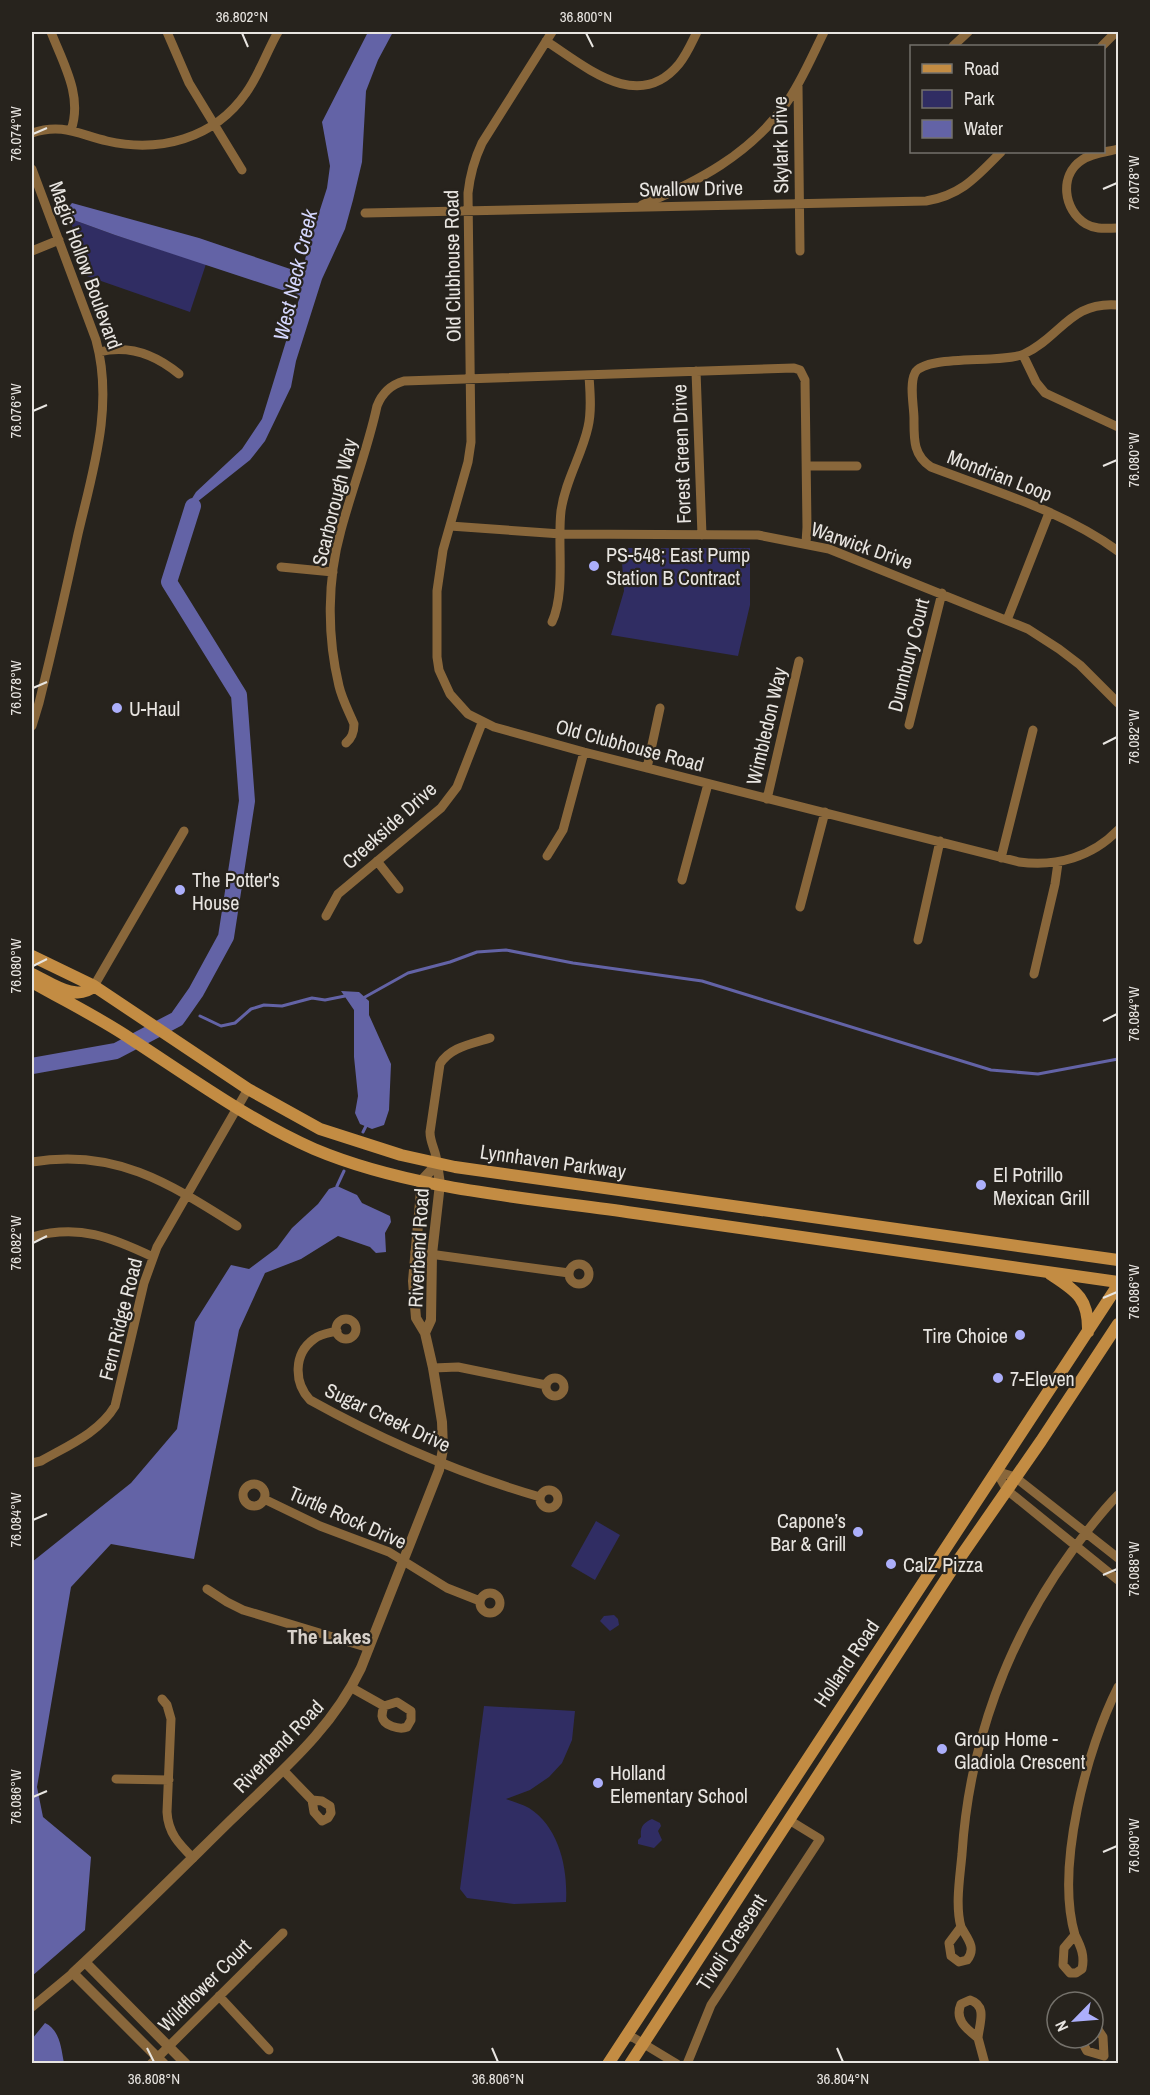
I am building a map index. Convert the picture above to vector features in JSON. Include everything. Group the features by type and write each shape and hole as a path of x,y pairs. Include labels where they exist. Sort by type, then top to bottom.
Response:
{"main road":[{"name":"Lynnhaven Parkway","path":"32,956 94,986 248,1089 320,1129 364,1144 437,1164 1119,1260"},
{"path":"32,974 70,992 85,992 94,986"},
{"name":"Lynnhaven Parkway","path":"32,982 128,1037 238,1108 312,1148 370,1168 440,1184 1119,1284"},
{"path":"1046,1272 1075,1290 1084,1302 1089,1318 1088,1332"},
{"name":"Holland Road","path":"608,2064 1119,1284"},
{"name":"Holland Road","path":"630,2064 1007,1490 1119,1324"}],"street":[{"path":"51,32 73,90 75,111 71,130"},
{"path":"167,32 189,83 242,170"},
{"path":"32,133 55,128 71,130 117,144 147,147 195,135 214,124 247,92 278,32"},
{"name":"Old Clubhouse Road","path":"552,32 478,152 469,178 471,442 468,462 441,559 437,591 436,657 441,676 450,694 468,714 482,723 584,752 1001,858 1032,864 1058,862 1086,854 1119,830"},
{"path":"546,41 607,80 630,86 653,83 673,71 687,52 697,32"},
{"name":"Skylark Drive","path":"637,207 698,180 738,155 770,125 798,85 824,32"},
{"path":"954,45 968,32"},
{"path":"1103,45 1116,32"},
{"name":"Skylark Drive","path":"798,85 800,251"},
{"name":"Swallow Drive","path":"365,213 926,201 939,199 961,190 1000,153"},
{"path":"1105,153 1083,159 1074,166 1069,175 1066,190 1071,210 1085,224 1099,228 1119,228"},
{"name":"Magic Hollow Boulevard","path":"32,169 99,352 104,384 103,420 59,619 32,726"},
{"path":"32,251 59,240"},
{"name":"Mondrian Loop","path":"1119,305 1102,305 1078,313 1038,346 1023,355 1007,359 930,363 918,369 913,381 914,443 919,456 931,467 1049,513 1119,551"},
{"path":"99,352 109,349 133,350 159,360 179,374"},
{"path":"1023,355 1036,382 1045,393 1119,427"},
{"path":"471,379 794,368 803,375 807,466 806,543"},
{"name":"Forest Green Drive","path":"696,371 702,535"},
{"path":"552,622 557,606 563,501 589,426 589,376"},
{"name":"Scarborough Way","path":"346,743 352,736 354,724 339,688 334,661 331,623 333,572 340,533 377,406 390,387 404,381 471,379"},
{"path":"807,466 856,466"},
{"path":"1007,620 1049,513"},
{"name":"Warwick Drive","path":"450,526 561,534 758,535 829,549 1028,629 1080,665 1119,703"},
{"path":"280,567 333,572"},
{"name":"Dunnbury Court","path":"909,725 942,593"},
{"name":"Wimbledon Way","path":"767,799 799,662"},
{"path":"647,768 660,708"},
{"name":"Creekside Drive","path":"326,916 338,894 451,796 457,787 482,723"},
{"path":"1001,858 1033,730"},
{"path":"547,856 563,830 584,752"},
{"path":"682,880 708,784"},
{"path":"800,908 825,812"},
{"path":"94,986 184,831"},
{"path":"918,940 940,841"},
{"path":"377,861 399,889"},
{"path":"1034,974 1058,862"},
{"path":"437,1164 430,1132 441,1064 452,1051 490,1038"},
{"name":"Fern Ridge Road","path":"32,1463 41,1461 92,1431 109,1416 115,1406 153,1257 248,1089"},
{"path":"32,1162 72,1158 103,1161 130,1168 188,1195 237,1226"},
{"name":"Riverbend Road","path":"32,2007 74,1973 283,1770 332,1718 352,1688 441,1462 443,1434 433,1368 425,1333 416,1318 413,1281 422,1180 437,1164"},
{"name":"Riverbend Road","path":"425,1333 431,1320 432,1254 440,1184 437,1164"},
{"path":"32,1237 67,1231 98,1234 153,1257"},
{"path":"415,1252 569,1273"},
{"name":"Sugar Creek Drive","path":"337,1331 314,1339 304,1350 297,1377 304,1394 310,1400 352,1422 441,1462 540,1497"},
{"path":"433,1368 458,1367 546,1385"},
{"path":"996,1471 1016,1477 1119,1558"},
{"path":"996,1471 1007,1490 1119,1580"},
{"path":"962,1927 960,1892 968,1793 982,1731 997,1685 1020,1636 1055,1575 1086,1532 1119,1495"},
{"name":"Turtle Rock Drive","path":"264,1499 320,1526 389,1552 447,1588 480,1601"},
{"path":"207,1589 243,1610 369,1648"},
{"path":"1075,1935 1069,1907 1069,1891 1076,1821 1092,1753 1119,1687"},
{"path":"352,1688 384,1706"},
{"path":"162,1699 171,1719 167,1812 169,1826 177,1842 193,1858"},
{"path":"283,1770 312,1800"},
{"path":"116,1779 169,1780"},
{"name":"Tivoli Crescent","path":"687,2064 711,2005 820,1839 789,1820"},
{"name":"Wildflower Court","path":"158,2061 168,2046 283,1933"},
{"path":"85,1962 186,2064"},
{"path":"74,1973 158,2061"},
{"path":"219,1996 269,2050"},
{"path":"626,2036 643,2043 676,2064"},
{"path":"978,2038 985,2064"},
{"path":"1087,2050 1104,2060"}],"green space":[{"path":"71,219 206,264 190,312 81,274"},
{"path":"621,548 750,548 750,605 738,656 611,635 624,591"},
{"path":"596,1521 620,1535 595,1580 571,1566"},
{"path":"614,1615 619,1625 610,1631 600,1621 604,1616"},
{"path":"484,1706 575,1711 572,1740 562,1763 549,1777 530,1790 506,1799 529,1808 548,1826 560,1849 565,1876 566,1902 514,1904 467,1898 460,1889"},
{"path":"652,1819 660,1823 658,1831 662,1840 654,1848 638,1844 643,1826"}],"water":[{"name":"West Neck Creek","path":"368,32 393,32 378,60 366,91 362,162 353,200 345,229 322,279 296,361 291,387 265,441 250,460 192,506 191,500 196,492 242,449 262,419 300,296 71,219 67,209 72,203 199,238 302,273 327,188 330,166 322,122"},
{"path":"341,991 359,992 369,1001 369,1015 391,1064 389,1110 384,1125 372,1129 360,1124 355,1113 358,1096 354,1057 354,1010"},
{"path":"337,1186 357,1195 362,1203 390,1216 391,1222 385,1233 386,1252 376,1253 370,1247 338,1236 301,1259 265,1273 239,1330 194,1559 111,1544 71,1587 37,1787 43,1817 91,1857 85,1930 32,1976 32,1562 131,1483 177,1429 195,1322 231,1265 249,1269 277,1248 292,1228 318,1204 329,1189"},
{"path":"45,2023 57,2035 64,2063 32,2063 32,2039"}],"waterway":[{"path":"32,1066 116,1051 177,1019 196,992 226,937 247,801 239,695 169,582 193,506"},
{"path":"365,997 408,973 477,952 506,950 573,963 702,981 991,1070 1038,1074 1118,1059"},
{"path":"200,1016 221,1026 235,1023 251,1009 264,1005 282,1006 312,998 325,1000 345,996"},
{"path":"363,1132 366,1126"},
{"path":"337,1186 344,1171"}],"place":[{"name":"PS-548; East Pump Station B Contract","path":"594,566"},
{"name":"U-Haul","path":"117,708"},
{"name":"The Potter's House","path":"180,890"},
{"name":"El Potrillo Mexican Grill","path":"981,1185"},
{"name":"Tire Choice","path":"1020,1335"},
{"name":"7-Eleven","path":"998,1378"},
{"name":"Capone’s Bar & Grill","path":"858,1532"},
{"name":"CalZ Pizza","path":"891,1564"},
{"name":"Group Home - Gladiola Crescent","path":"942,1749"},
{"name":"Holland Elementary School","path":"598,1783"}],"district":[{"name":"The Lakes","path":"329,1636"}]}
